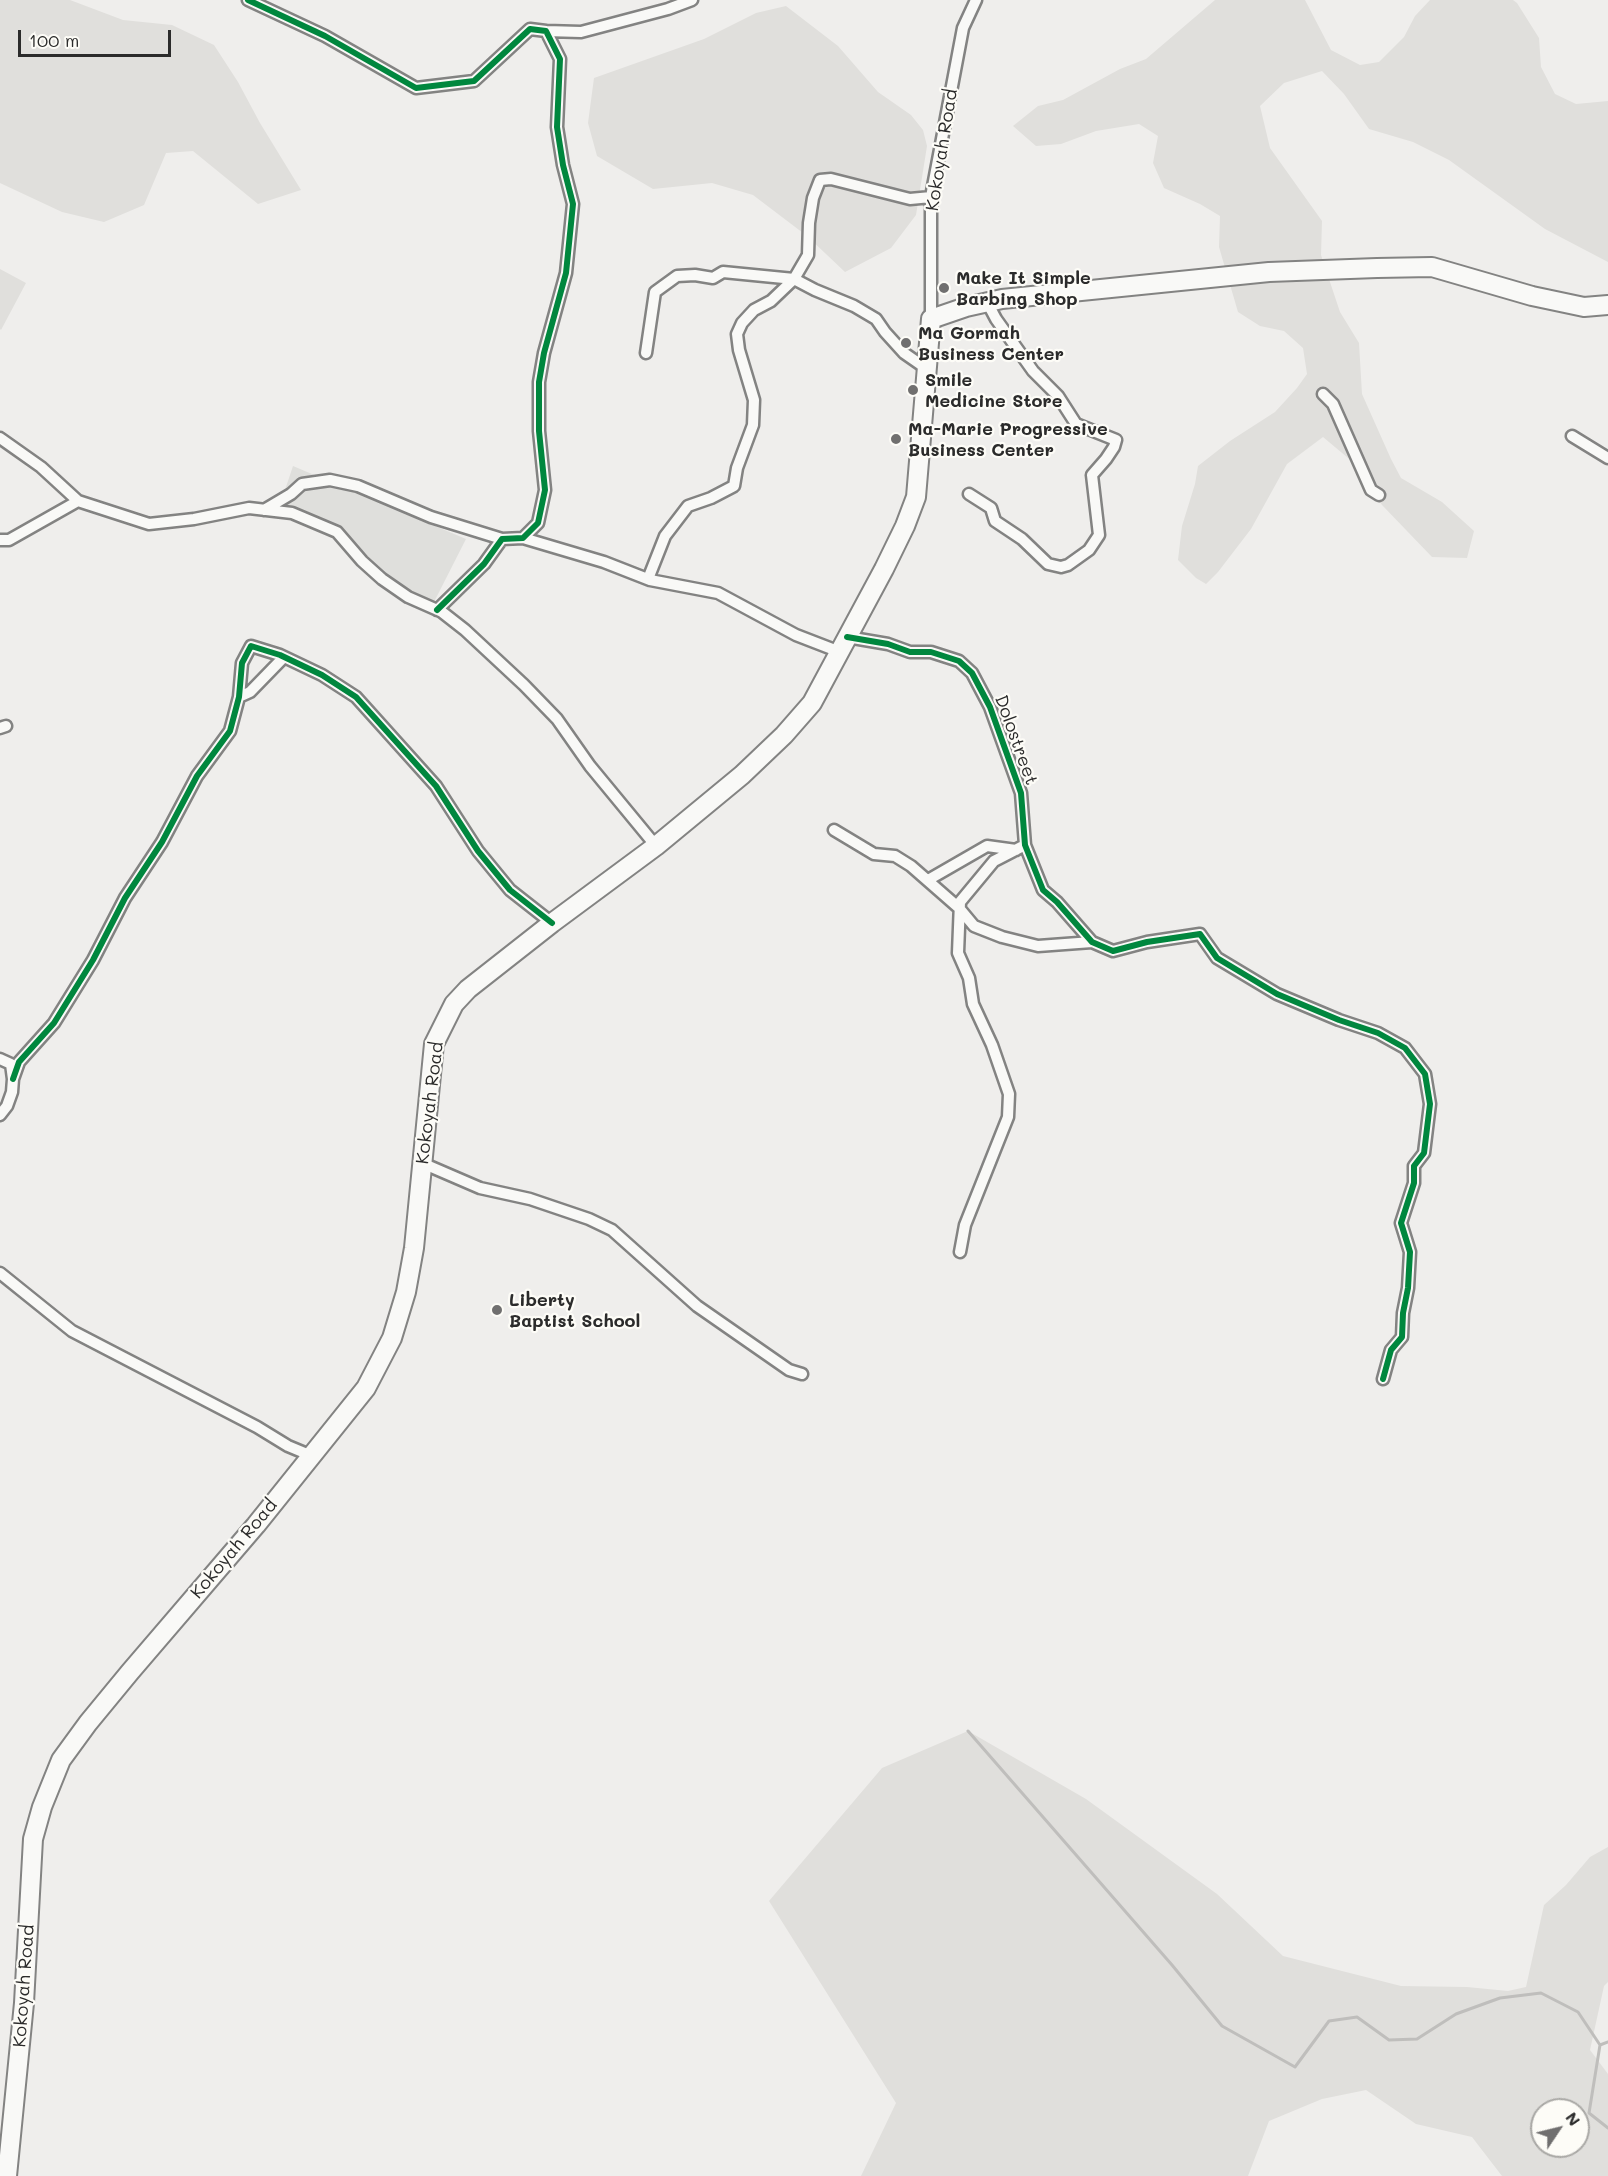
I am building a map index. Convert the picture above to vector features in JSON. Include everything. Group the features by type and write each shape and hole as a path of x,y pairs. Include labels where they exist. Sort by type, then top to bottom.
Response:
{"main road":[{"path":"931,319 1002,298 1269,272 1432,267 1532,296 1584,307 1608,305"},
{"name":"Kokoyah Road","path":"7,2176 24,2003 33,1839 55,1773 68,1749 88,1724 256,1525 366,1388 392,1338 406,1292 414,1248 434,1044 454,1004 468,988 552,922 656,846 742,775 784,735 812,703 902,533 916,497 931,319"}],"street":[{"path":"248,0 326,36 416,88 474,81 530,29 581,32 668,9 692,0"},
{"name":"Kokoyah Road","path":"931,319 931,197 963,28 976,0"},
{"path":"523,538 538,523 545,490 539,431 539,382 544,353 566,273 573,204 563,165 557,127 560,60 546,31"},
{"path":"648,579 665,536 688,506 711,498 734,486 737,468 753,425 754,400 739,350 737,334 741,322 754,310 771,301 794,279 808,255 809,223 813,198 820,180 831,179 910,199 931,197"},
{"path":"646,353 655,292 676,276 695,275 713,278 723,272 794,279 854,306 876,319 904,353 927,369"},
{"path":"969,494 991,508 995,521 1022,539 1048,564 1068,566 1089,550 1099,535 1092,475 1110,453 1116,440 1076,424 1058,396 1033,371 996,319 987,302"},
{"path":"1323,394 1333,405 1371,490 1379,495"},
{"path":"1572,436 1608,458"},
{"path":"0,438 41,467 78,501 149,524 194,519 249,508 292,513 337,532 362,561 382,579 408,597 436,610 465,630 524,685 557,719 590,766 656,846"},
{"name":"Dolostreet","path":"264,510 291,494 302,484 330,480 358,486 431,517 502,539 523,538 604,561 648,579 718,593 796,635 843,645 888,644 910,652 931,652 959,661 972,674 990,707 1021,793 1020,847 1043,890 1092,942"},
{"path":"0,540 9,540 78,501"},
{"path":"436,610 484,564 502,539"},
{"path":"13,1079 19,1062 54,1023 93,960 125,898 162,842 197,776 230,731 239,698 242,663 251,646 284,657 322,675 356,697 436,786 478,851 510,890 552,922"},
{"path":"239,698 250,693 284,657"},
{"path":"834,830 874,854 895,856 928,880 960,908 974,926 1024,944 1038,946 1092,942 1113,951 1147,942 1200,933 1218,958 1277,994 1339,1020 1378,1033 1405,1048 1425,1074 1430,1104 1424,1153 1414,1166 1414,1183 1401,1223 1410,1252 1402,1337 1391,1350 1383,1379"},
{"path":"928,880 987,846 1020,847"},
{"path":"960,1252 965,1225 1008,1117 1009,1094 992,1045 973,1004 969,978 958,953 960,902 994,861 1020,847"},
{"path":"0,1059 12,1064 13,1079 12,1092 7,1106 0,1115"},
{"path":"422,1163 480,1188 530,1198 589,1219 612,1230 697,1306 789,1370 802,1374"},
{"path":"0,1273 72,1331 257,1427 288,1446 312,1456"}],"shaded area":[{"path":"0,0 70,0 123,20 172,25 214,45 301,190 258,204 193,151 166,153 144,205 104,222 62,212 0,183"},
{"path":"1215,0 1305,0 1331,50 1360,65 1379,62 1404,37 1415,16 1430,0 1513,0 1539,38 1541,67 1555,94 1576,104 1608,101 1608,262 1545,229 1449,160 1413,142 1369,129 1344,94 1322,71 1284,83 1260,106 1270,148 1322,221 1321,255 1340,312 1359,343 1362,394 1391,459 1401,478 1442,502 1474,531 1467,558 1432,557 1382,505 1354,463 1323,437 1287,464 1251,529 1206,584 1196,578 1178,560 1182,526 1198,466 1230,441 1275,412 1297,388 1307,374 1303,348 1284,331 1260,326 1238,312 1219,247 1220,216 1164,188 1153,163 1158,136 1139,124 1096,131 1061,144 1036,146 1013,126 1038,106 1063,100 1120,69 1146,59"},
{"path":"786,6 838,46 878,92 911,115 923,130 927,146 916,215 891,248 845,272 807,236 753,195 712,183 653,189 597,156 588,123 594,78 704,39 756,13"},
{"path":"0,269 26,283 1,330 0,329"},
{"path":"293,466 466,539 434,602 365,567 334,527 279,508"},
{"path":"968,1731 1086,1799 1217,1894 1283,1956 1401,1986 1467,1987 1508,1991 1526,1987 1544,1905 1566,1885 1590,1857 1608,1847 1608,1982 1604,1986 1590,2050 1608,2074 1608,2176 1502,2176 1472,2137 1416,2124 1366,2090 1322,2099 1269,2121 1248,2176 861,2176 896,2103 769,1901 882,1768"}],"waterway":[{"path":"968,1731 1172,1965 1222,2026 1295,2067 1329,2021 1357,2017 1389,2040 1417,2039 1456,2014 1500,1998 1541,1993 1578,2012 1600,2045 1589,2113 1608,2128"},
{"path":"1600,2045 1608,2042"}],"cycle path":[{"path":"248,0 325,36 416,88 474,81 530,29 546,31 560,59 557,127 563,165 573,204 566,273 544,353 539,382 539,431 545,490 538,523 523,538 502,539 484,564 437,610"},
{"path":"847,637 888,644 910,652 931,652 959,661 972,673 990,707 1021,793 1025,845 1043,890 1057,902 1092,942 1113,951 1147,942 1200,934 1217,958 1277,994 1339,1020 1378,1033 1405,1048 1425,1074 1430,1104 1424,1153 1414,1166 1414,1183 1401,1223 1410,1252 1402,1337 1391,1350 1383,1379"},
{"path":"13,1079 19,1062 54,1023 93,960 125,898 162,842 197,776 230,731 239,697 242,663 251,646 280,655 322,675 356,697 436,786 478,851 510,890 552,923"}],"place":[{"name":"Make It Simple Barbing Shop","path":"944,288"},
{"name":"Ma Gormah Business Center","path":"906,343"},
{"name":"Smile Medicine Store","path":"913,390"},
{"name":"Ma-Marie Progressive Business Center","path":"896,439"},
{"name":"Liberty Baptist School","path":"497,1310"}]}
